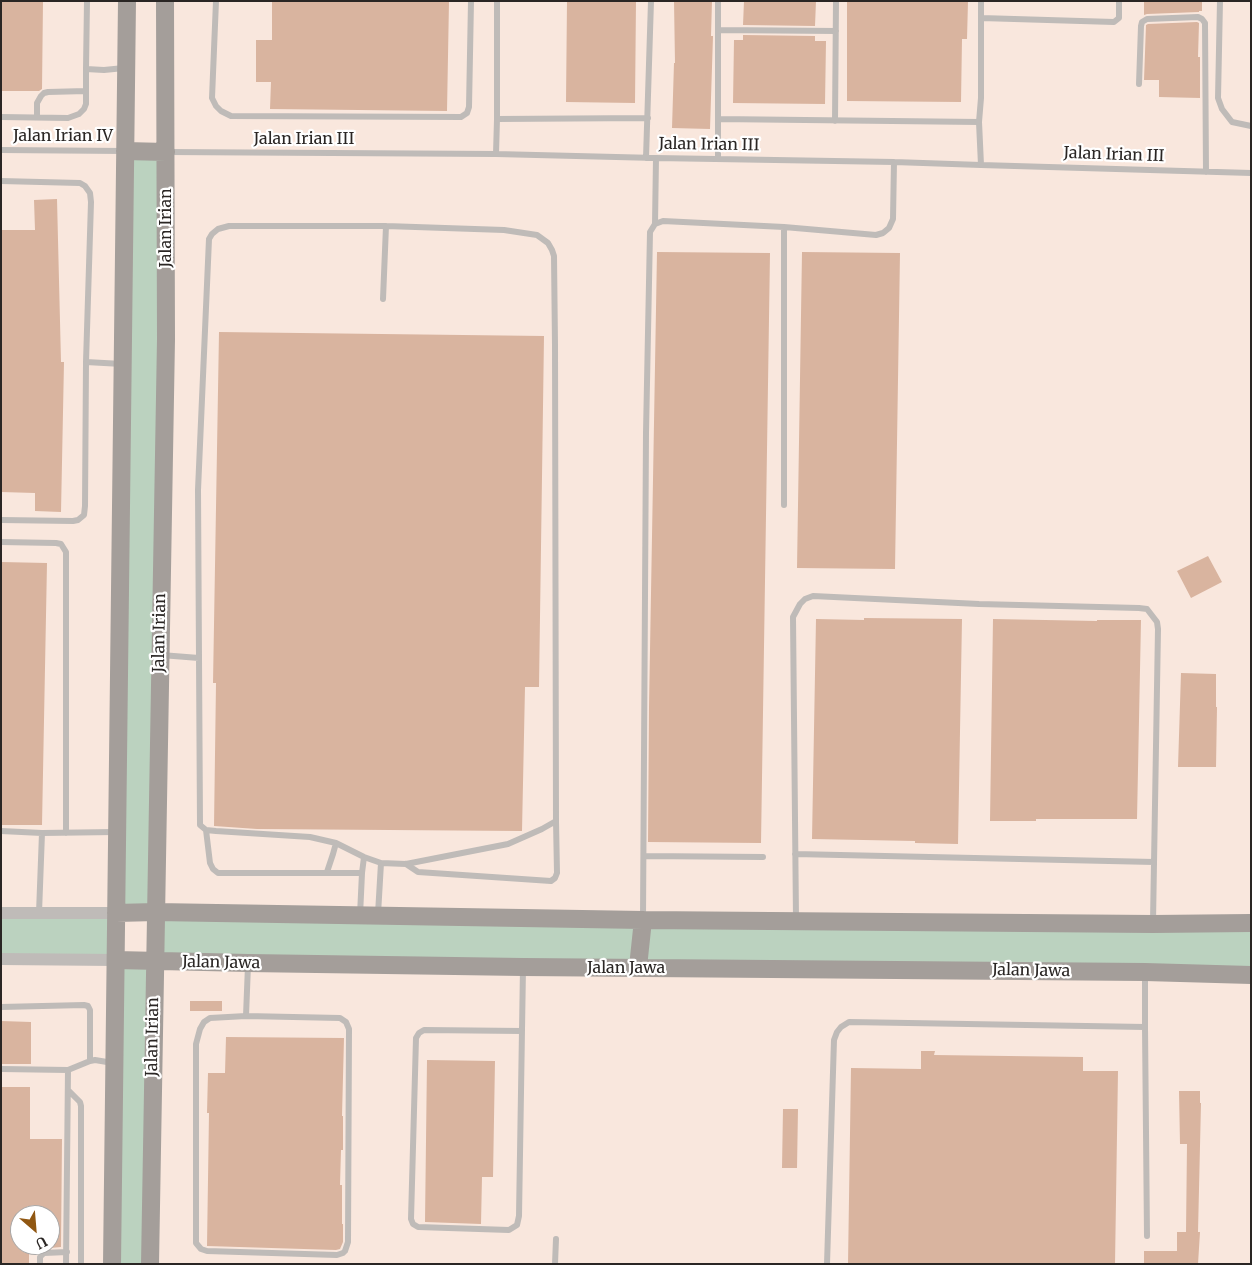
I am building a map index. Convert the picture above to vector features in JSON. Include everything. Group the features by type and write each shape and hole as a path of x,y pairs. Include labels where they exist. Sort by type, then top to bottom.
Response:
{"street":[{"path":"112,1264 127,1"},
{"name":"Jalan Irian","path":"150,1264 166,339 164,1"},
{"path":"125,151 166,152"},
{"path":"1,913 156,912 643,920 1251,923"},
{"path":"638,968 643,920"},
{"name":"Jalan Jawa","path":"1,959 523,967 1145,972 1251,975"}],"lane":[{"path":"1,117 68,118 79,114 84,109 86,104 87,1"},
{"path":"216,1 212,98 221,111 231,116 461,117 467,113 469,107 471,1"},
{"path":"496,154 497,1"},
{"path":"646,158 651,1"},
{"path":"718,1 718,158"},
{"path":"834,120 836,1"},
{"path":"981,1 979,122 981,165"},
{"path":"981,18 1114,22 1119,18 1119,1"},
{"path":"1220,1 1218,98 1222,109 1232,122 1251,126"},
{"path":"1138,84 1140,26 1142,22 1156,19 1198,17 1202,19 1205,24 1206,172"},
{"path":"718,30 836,31"},
{"path":"86,69 126,68"},
{"path":"37,117 37,103 44,93 86,91"},
{"path":"497,119 648,118"},
{"path":"718,119 979,122"},
{"name":"Jalan Irian IV","path":"1,150 125,151"},
{"name":"Jalan Irian III","path":"166,152 496,154 718,158 1251,173"},
{"path":"643,920 646,433 650,232 655,224 656,158"},
{"path":"655,224 663,221 784,228 876,236 889,228 893,219 894,162"},
{"path":"1,181 80,183 90,193 91,202 84,515 78,520 73,521 1,520"},
{"path":"406,864 418,872 551,881 555,878 556,821 554,256 548,243 537,235 504,230 386,226 229,226 218,229 209,239 198,490 200,825 206,830 216,832 310,837 336,843 381,863 406,864 508,844 556,821"},
{"path":"384,299 386,226"},
{"path":"784,228 784,505"},
{"path":"86,362 123,364"},
{"path":"1,542 56,542 61,544 66,552 66,833"},
{"path":"796,920 793,616 800,604 813,596 979,604 1147,609 1157,622 1158,629 1154,924"},
{"path":"160,655 199,658"},
{"path":"206,830 210,863 218,873 362,873"},
{"path":"1,832 117,832"},
{"path":"39,914 42,833"},
{"path":"327,872 336,843"},
{"path":"795,854 1154,862"},
{"path":"644,856 763,857"},
{"path":"360,916 364,857"},
{"path":"378,916 381,863"},
{"path":"246,1016 248,963"},
{"path":"522,1031 424,1030 416,1038 411,1219 418,1228 509,1230 517,1225 519,1216 522,1031 523,967"},
{"path":"1145,972 1147,1236"},
{"path":"1,1007 88,1006 90,1010 90,1061"},
{"path":"246,1016 340,1018 346,1022 349,1029 348,1242 343,1253 207,1251 201,1249 196,1243 196,1044 200,1029 204,1022 210,1018 246,1016"},
{"path":"827,1264 834,1040 841,1027 849,1022 1144,1027"},
{"path":"1,1069 68,1070 95,1060 115,1064"},
{"path":"66,1264 68,1070"},
{"path":"68,1090 80,1102 81,1106 81,1264"},
{"path":"555,1264 556,1239"},
{"path":"40,1264 40,1257 44,1253 66,1252"}],"shaded area":[{"path":"1,1 1251,1 1251,1264 1,1264"}],"green space":[{"path":"125,151 166,152 156,912 1251,922 1251,975 154,961 150,1264 112,1264 116,961 1,959 1,912 116,913","holes":["155,912 154,961 116,960 117,913"]}],"building":[{"path":"1,1 43,1 42,89 39,91 1,91"},
{"path":"272,1 449,1 447,111 270,109 271,82 256,82 256,40 272,40"},
{"path":"567,1 636,1 635,103 566,102"},
{"path":"674,1 712,1 711,36 713,36 710,129 672,128 675,63"},
{"path":"744,1 816,1 815,26 743,25"},
{"path":"847,1 968,1 967,39 962,39 961,102 847,101"},
{"path":"1144,1 1202,1 1202,11 1144,15"},
{"path":"1199,23 1200,98 1159,97 1159,80 1144,80 1146,25"},
{"path":"743,35 815,36 815,41 826,41 825,104 733,103 734,40 743,40"},
{"path":"57,199 61,362 64,362 61,512 35,511 35,493 1,492 1,230 35,230 34,200"},
{"path":"657,252 770,253 761,843 648,842"},
{"path":"802,252 900,253 895,569 797,568"},
{"path":"219,332 544,336 539,687 525,687 522,831 257,829 214,826 216,683 213,683"},
{"path":"1208,556 1222,582 1191,598 1177,571"},
{"path":"1,562 47,563 42,825 1,825"},
{"path":"864,618 962,619 958,844 915,843 915,841 812,839 816,619 864,620"},
{"path":"993,619 1141,620 1137,819 990,821"},
{"path":"1181,673 1216,674 1216,767 1178,767"},
{"path":"190,1001 222,1001 222,1011 190,1011"},
{"path":"1,1021 31,1022 31,1064 1,1064"},
{"path":"226,1037 344,1038 343,1150 341,1150 340,1185 342,1185 343,1242 340,1249 207,1246 208,1073 225,1073"},
{"path":"921,1051 935,1051 934,1055 1083,1057 1083,1071 1118,1071 1115,1264 848,1264 851,1068 921,1069"},
{"path":"427,1060 495,1061 493,1177 482,1177 481,1224 425,1222"},
{"path":"1,1087 30,1087 30,1139 62,1139 61,1247 60,1205 10,1205 10,1255 29,1255 29,1264 1,1264"},
{"path":"1179,1091 1200,1091 1198,1232 1200,1232 1198,1264 1144,1264 1144,1251 1177,1251 1177,1232 1186,1232 1187,1144 1180,1144"},
{"path":"783,1109 798,1109 797,1168 782,1168"}]}
